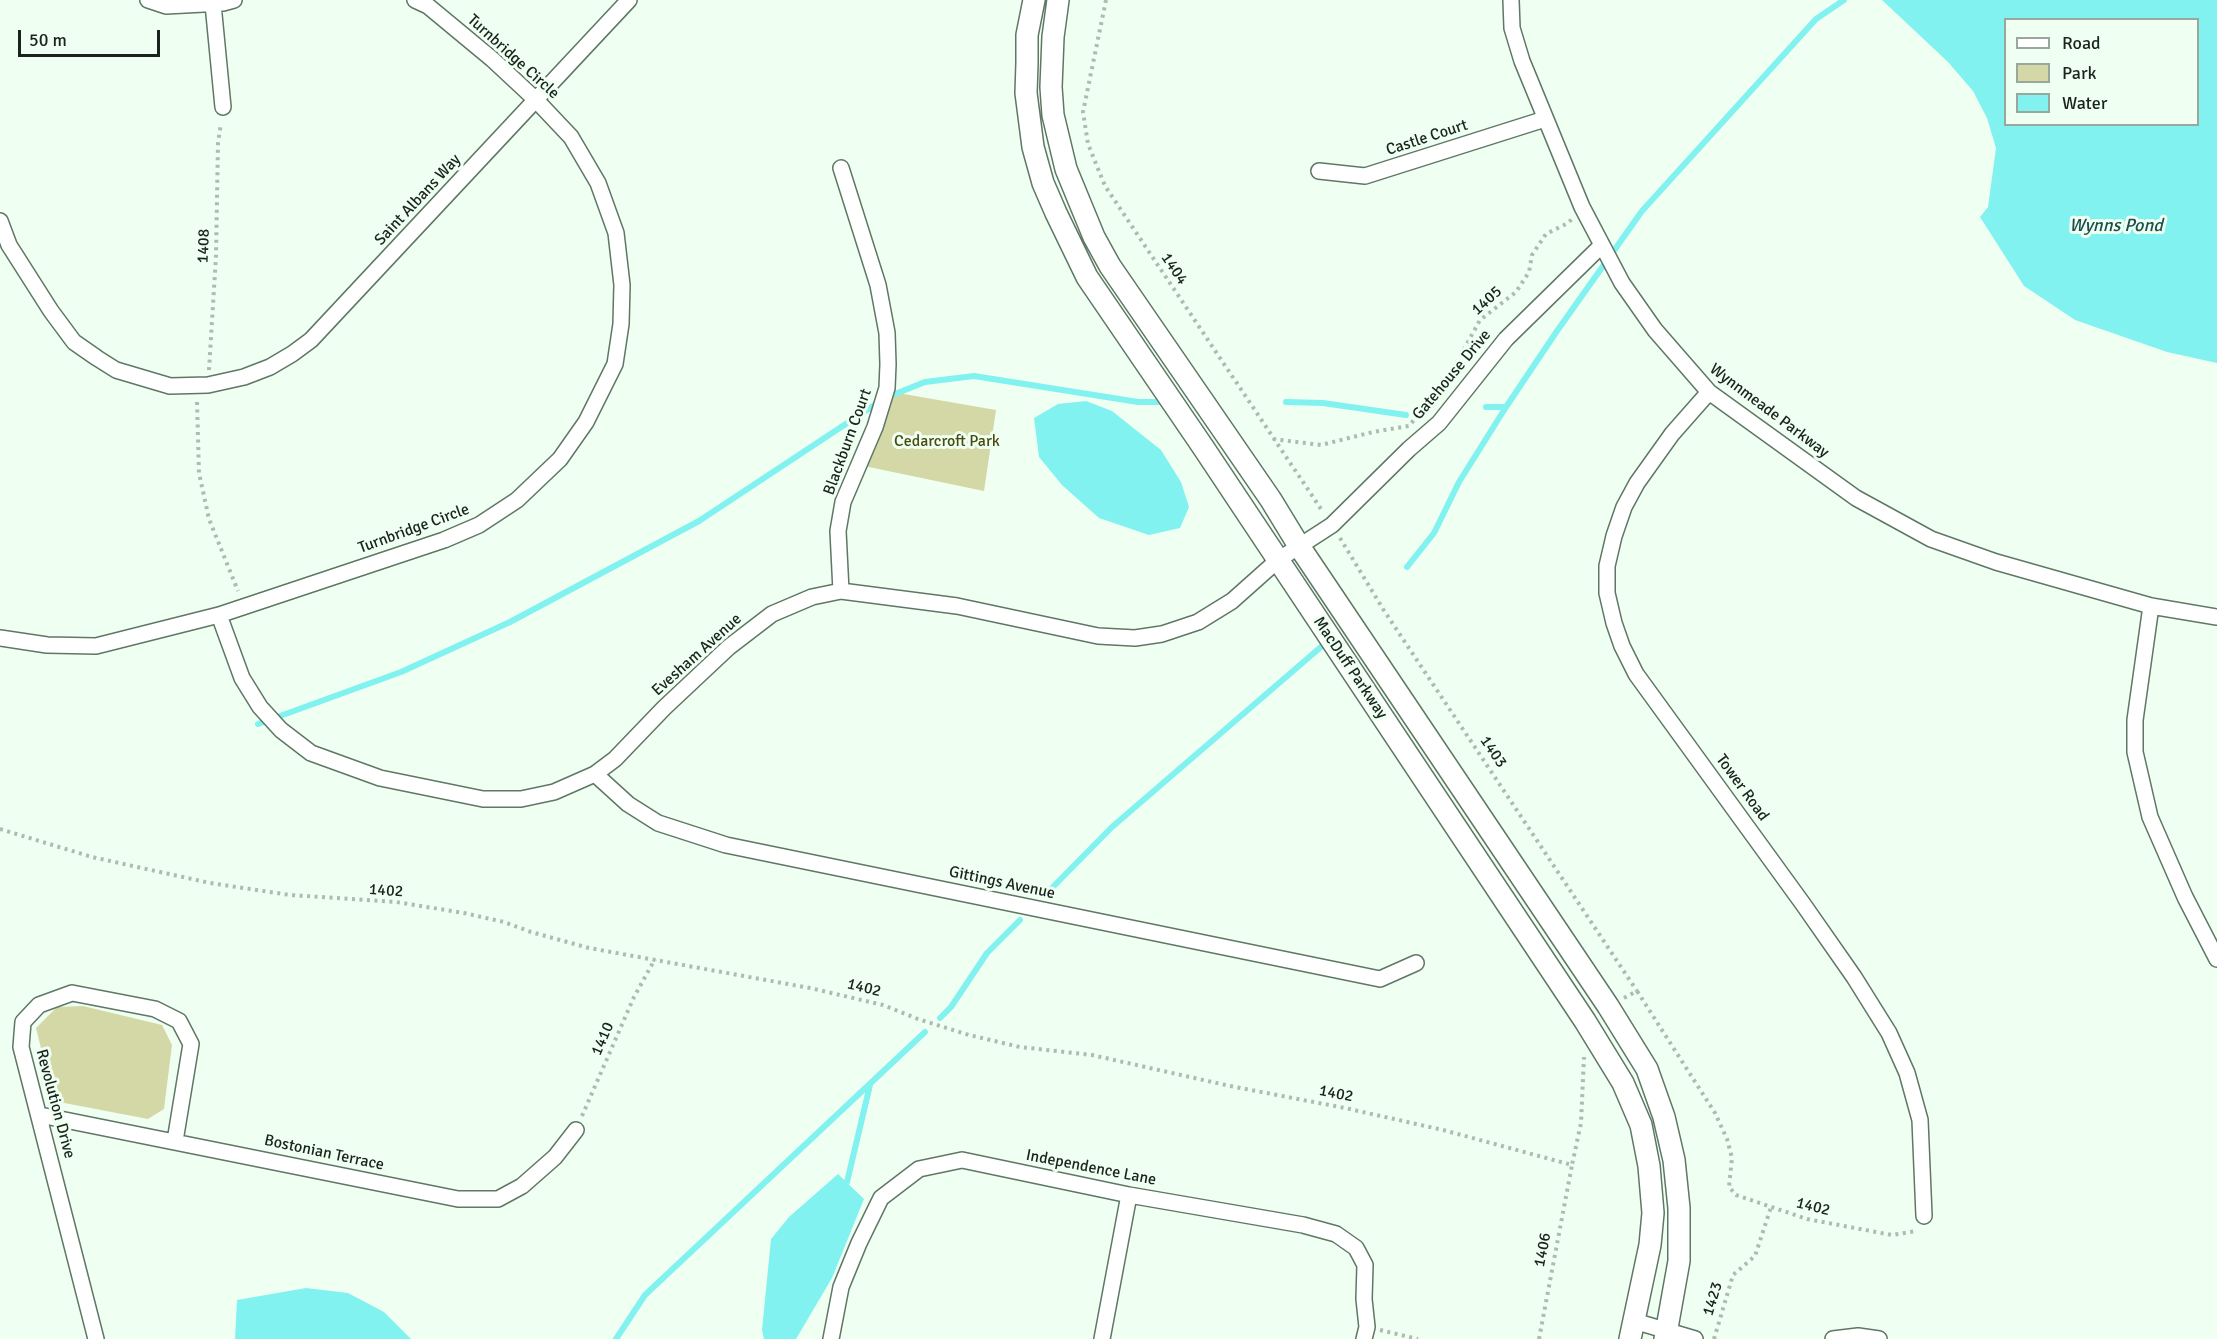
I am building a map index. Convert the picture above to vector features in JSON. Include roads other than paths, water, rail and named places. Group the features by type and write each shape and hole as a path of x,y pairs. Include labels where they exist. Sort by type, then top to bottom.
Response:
{"street":[{"path":"148,0 166,6 213,4 234,0"},
{"name":"Turnbridge Circle","path":"0,638 47,645 96,646 219,615 444,540 479,525 517,500 560,459 586,422 615,364 621,324 622,285 616,233 598,183 570,137 536,100 428,6 415,0"},
{"name":"Saint Albans Way","path":"0,222 9,245 51,311 74,342 116,370 170,386 202,386 244,377 270,367 311,340 629,0"},
{"name":"MacDuff Parkway","path":"1034,0 1027,35 1026,93 1033,147 1043,183 1087,277 1572,1001 1623,1083 1641,1125 1649,1166 1653,1213 1650,1245 1632,1330"},
{"name":"MacDuff Parkway","path":"1058,0 1053,37 1051,87 1053,115 1066,169 1081,209 1110,266 1271,500 1299,546 1608,1006 1647,1069 1664,1117 1674,1160 1679,1208 1679,1261 1666,1335"},
{"name":"Wynnmeade Parkway","path":"1511,0 1512,28 1518,50 1582,207 1622,283 1655,330 1709,392 1856,498 1931,539 1996,562 2151,606 2217,617"},
{"path":"213,4 224,107"},
{"name":"Castle Court","path":"1319,171 1365,176 1545,119"},
{"name":"Blackburn Court","path":"841,168 868,250 884,311 887,333 887,388 843,502 838,531 841,591"},
{"name":"Gatehouse Drive","path":"1278,561 1332,525 1409,449 1439,423 1506,339 1602,244"},
{"name":"Tower Road","path":"1709,392 1672,434 1636,483 1624,507 1607,566 1607,592 1614,623 1636,674 1810,913 1889,1033 1907,1073 1920,1120 1924,1216"},
{"name":"Evesham Avenue","path":"219,615 242,678 262,709 280,729 311,753 380,778 483,799 521,799 554,792 595,774 615,759 664,708 729,647 772,614 812,597 841,591 957,606 1098,636 1135,638 1162,634 1198,622 1232,601 1278,561"},
{"path":"2151,606 2134,720 2137,763 2150,817 2185,897 2217,959"},
{"name":"Gittings Avenue","path":"595,774 628,804 658,823 726,845 1380,978 1416,963"},
{"name":"Revolution Drive","path":"96,1339 21,1047 23,1023 39,1005 72,993 155,1009 178,1021 191,1044 176,1141"},
{"name":"Bostonian Terrace","path":"40,1115 458,1199 498,1198 522,1186 555,1157 576,1130"},
{"name":"Independence Lane","path":"831,1339 841,1287 881,1198 919,1169 962,1160 1128,1194 1303,1225 1336,1234 1356,1248 1365,1265 1366,1333"},
{"path":"1102,1339 1128,1194"},
{"path":"1632,1330 1695,1339"},
{"path":"1833,1339 1858,1336 1879,1339"}],"water":[{"name":"Wynns Pond","path":"1882,0 2217,0 2217,363 2167,352 2075,320 2024,286 1980,217 1988,207 1996,148 1987,118 1973,91 1948,62"},
{"path":"1086,401 1112,411 1161,450 1181,482 1189,507 1180,528 1149,535 1099,518 1062,485 1039,457 1034,418 1058,404"},
{"path":"838,1174 864,1199 832,1278 796,1339 764,1339 762,1330 771,1239 789,1217"},
{"path":"306,1288 348,1293 384,1312 411,1339 235,1339 237,1300"}],"waterway":[{"path":"1407,567 1434,533 1459,482 1506,407 1642,211 1816,19 1844,0"},
{"path":"258,724 401,672 510,622 699,521 885,398 925,382 974,376 1138,402 1160,402"},
{"path":"1286,402 1323,403 1406,415"},
{"path":"1486,407 1506,407"},
{"path":"1045,895 1112,827 1322,646"},
{"path":"940,1018 951,1007 987,953 1020,920"},
{"path":"616,1339 645,1295 925,1032"},
{"path":"847,1182 870,1085"}],"park label":[{"name":"Cedarcroft Park","path":"947,442"}]}
